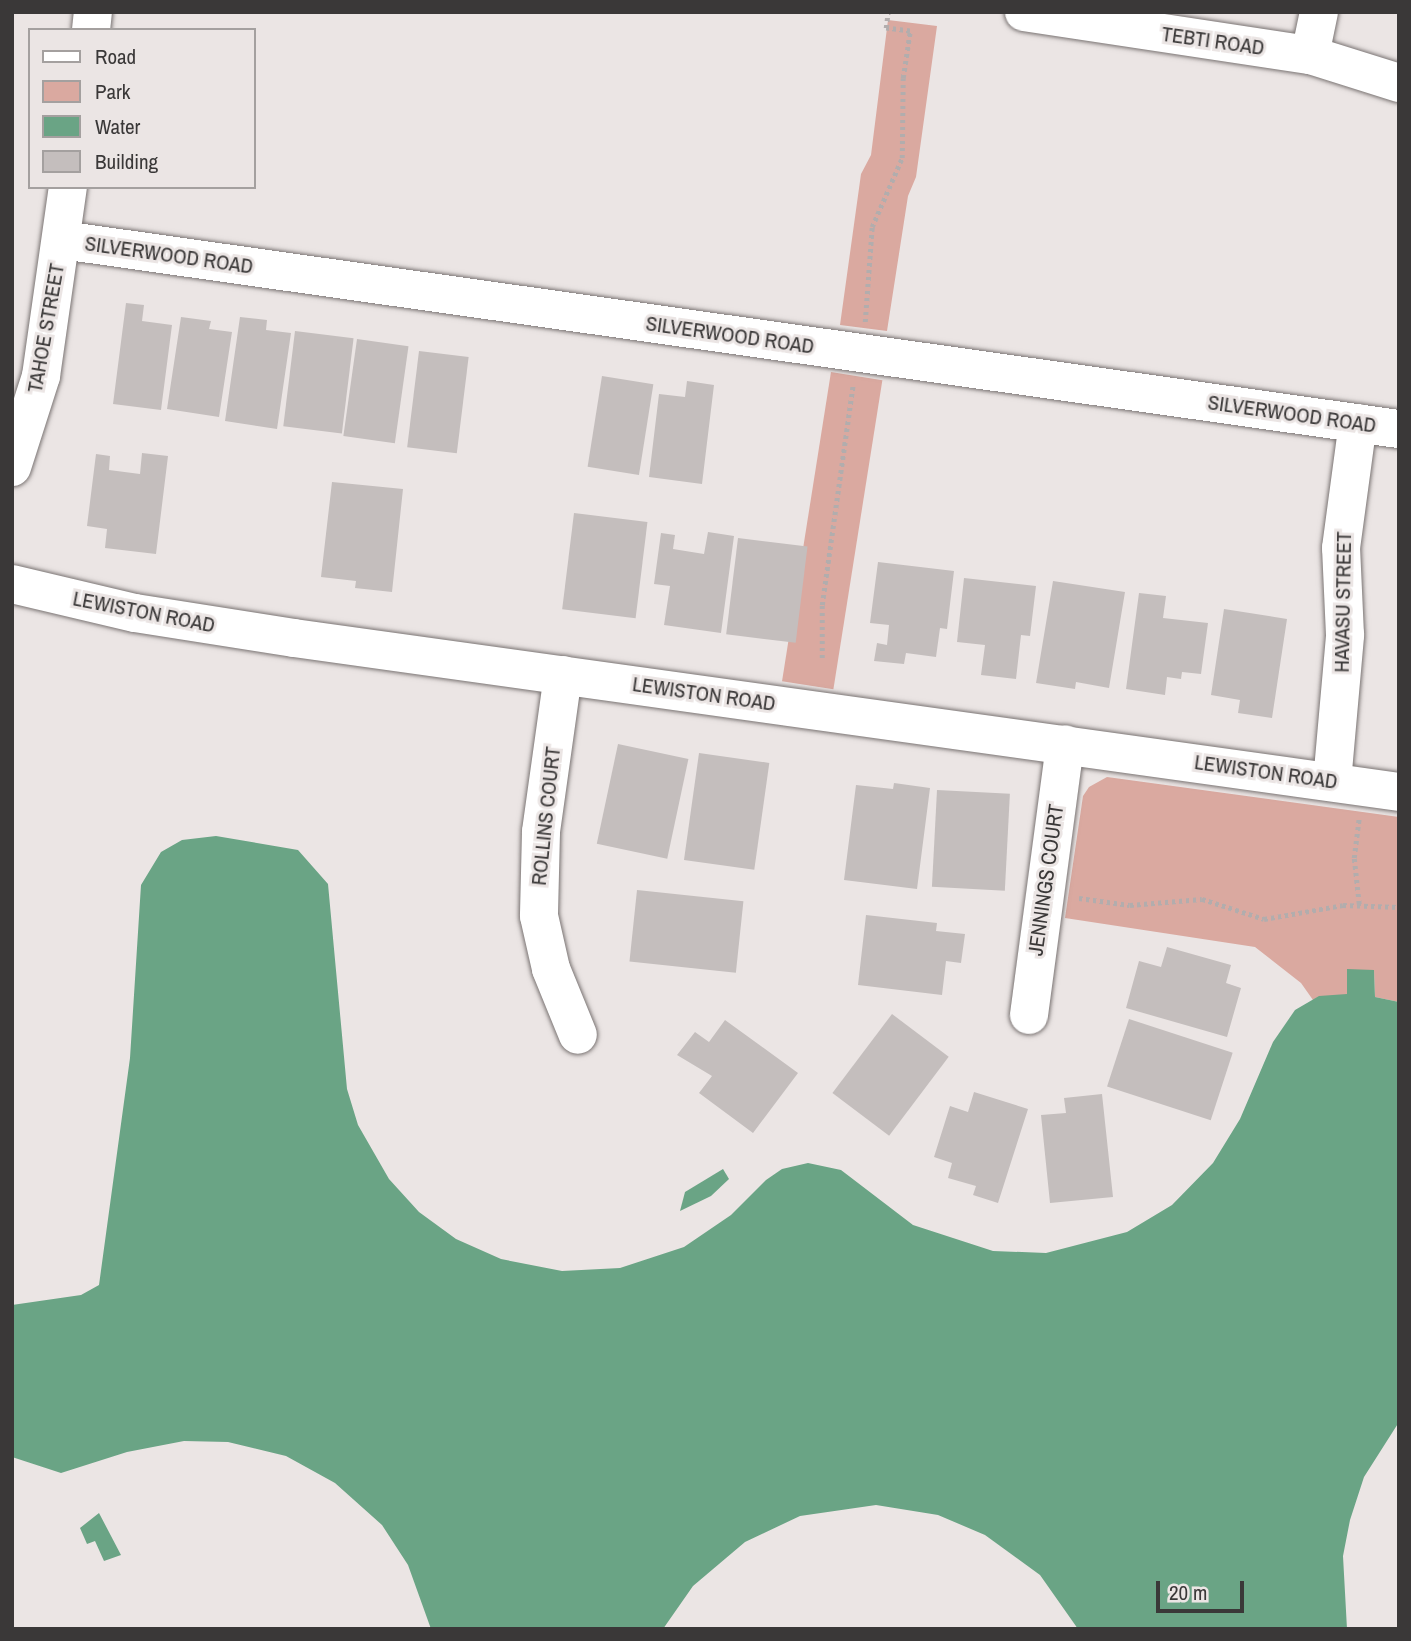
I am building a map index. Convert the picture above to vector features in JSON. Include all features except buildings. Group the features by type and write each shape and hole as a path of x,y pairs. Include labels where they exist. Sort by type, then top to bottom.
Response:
{"street":[{"name":"TEBTI ROAD","path":"1024,12 1310,55 1399,83"},
{"path":"1310,55 1319,12"},
{"name":"TAHOE STREET","path":"12,467 41,376 68,189"},
{"name":"SILVERWOOD ROAD","path":"62,240 1399,429"},
{"name":"HAVASU STREET","path":"1332,782 1345,635 1341,548 1357,423"},
{"name":"LEWISTON ROAD","path":"12,584 135,613 1399,792"},
{"name":"ROLLINS COURT","path":"563,675 541,832 539,916 551,969 578,1035"},
{"name":"JENNINGS COURT","path":"1029,1015 1065,744"}],"path":[{"path":"1332,782 1360,816 1354,858 1359,904"},
{"path":"1079,898 1130,905 1195,898 1264,919 1359,904 1399,907"}],"green space":[{"path":"888,20 937,26 916,177 908,196 887,331 840,325 861,174 871,155"},
{"path":"831,372 882,380 833,689 782,681"},
{"path":"1107,777 1399,817 1399,1002 1375,997 1374,970 1347,995 1313,1000 1301,983 1255,947 1065,918 1083,796 1089,787"}],"water":[{"path":"216,836 298,850 328,884 347,1089 358,1125 389,1179 419,1212 456,1239 501,1259 562,1271 620,1268 684,1247 731,1215 766,1180 782,1169 808,1163 841,1170 913,1225 993,1251 1046,1253 1127,1232 1172,1205 1213,1163 1240,1119 1273,1042 1295,1010 1319,996 1347,994 1347,969 1374,970 1375,997 1399,1002 1399,1422 1364,1477 1350,1520 1343,1556 1347,1629 1078,1629 1040,1575 985,1535 938,1515 876,1505 800,1516 745,1542 693,1586 663,1629 431,1629 408,1565 382,1525 335,1483 286,1456 228,1442 184,1441 127,1452 61,1473 12,1457 12,1305 81,1295 99,1285 130,1058 141,885 161,852 182,840"},
{"path":"723,1169 729,1179 711,1196 680,1211 685,1192"},
{"path":"99,1513 121,1555 104,1561 95,1541 87,1544 80,1528"}]}
